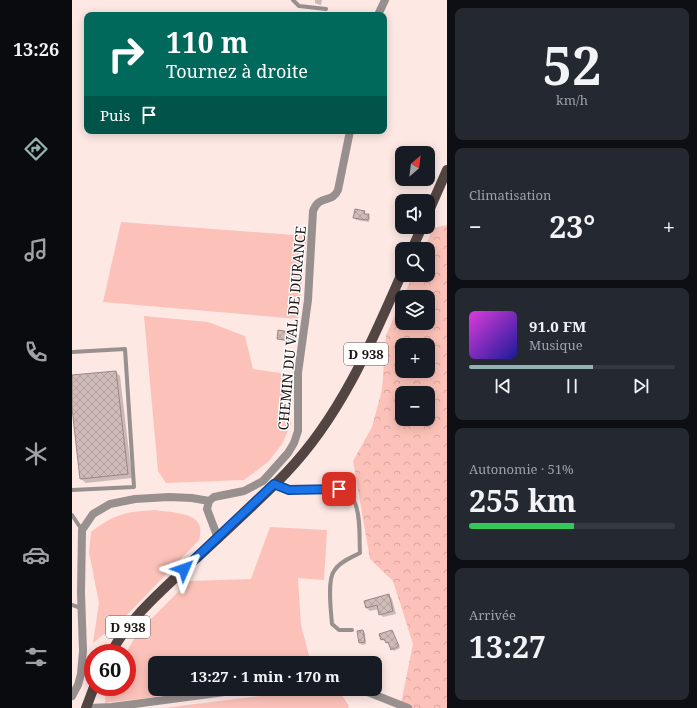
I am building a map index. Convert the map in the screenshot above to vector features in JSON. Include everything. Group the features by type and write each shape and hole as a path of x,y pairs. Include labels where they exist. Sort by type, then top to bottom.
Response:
{"main road":[{"path":"435,197 447,170"},
{"name":"D 938","path":"117,644 148,604 302,456 346,392 367,352 398,282"},
{"path":"87,708 91,696"}],"street":[{"path":"379,12 385,0"},
{"name":"CHEMIN DU VAL DE DURANCE","path":"209,501 214,497 244,491 263,481 294,444 298,430 298,373 308,300 314,211 317,203 321,200 332,198 336,195 340,185 349,134"},
{"path":"72,696 78,685 81,674 83,650 81,608 82,530 93,514 110,504 135,499 169,497 192,498 209,501 207,509 218,538"},
{"path":"87,708 112,707 194,696"},
{"path":"378,696 408,708"}],"lane":[{"path":"293,0 299,6 326,9"},
{"path":"72,352 126,350 134,487 72,490"},
{"path":"274,484 289,490 339,489 351,496 358,514 360,552 345,561 333,571 329,591 332,624 338,630 352,630"},
{"path":"72,515 82,530"},
{"path":"72,605 81,608"}],"green space":[{"path":"121,222 307,236 298,319 103,302"},
{"path":"447,225 447,708 400,708 413,644 393,581 370,559 353,461 372,427 382,390 386,335 395,315 395,330 435,330 435,290 406,290 410,282 435,282 435,242 427,242 430,234 435,234 435,228"},
{"path":"144,316 208,322 245,336 253,369 288,374 291,424 282,444 269,461 244,480 166,483 158,471"},
{"path":"154,510 173,512 193,518 198,522 200,527 199,540 124,618 93,643 99,603 89,552 91,532 107,521 121,515"},
{"path":"270,527 327,530 324,580 298,578 301,625 309,656 148,656 148,696 162,696 105,703 105,696 136,696 136,644 131,644 138,632 189,581 251,579"},
{"path":"261,696 343,696 349,706 348,708 163,708"}],"building":[{"path":"355,209 365,211 364,214 369,214 368,220 353,218"},
{"path":"278,330 296,333 295,341 277,339"},
{"path":"116,371 128,474 80,479 72,408 72,375"},
{"path":"389,594 393,611 379,615 377,605 366,608 364,601"},
{"path":"363,630 365,642 359,643 357,631"},
{"path":"392,630 399,646 391,650 388,642 386,643 384,639 381,640 379,634"}],"route":[{"path":"184,569 274,484 296,491 339,489"}]}
